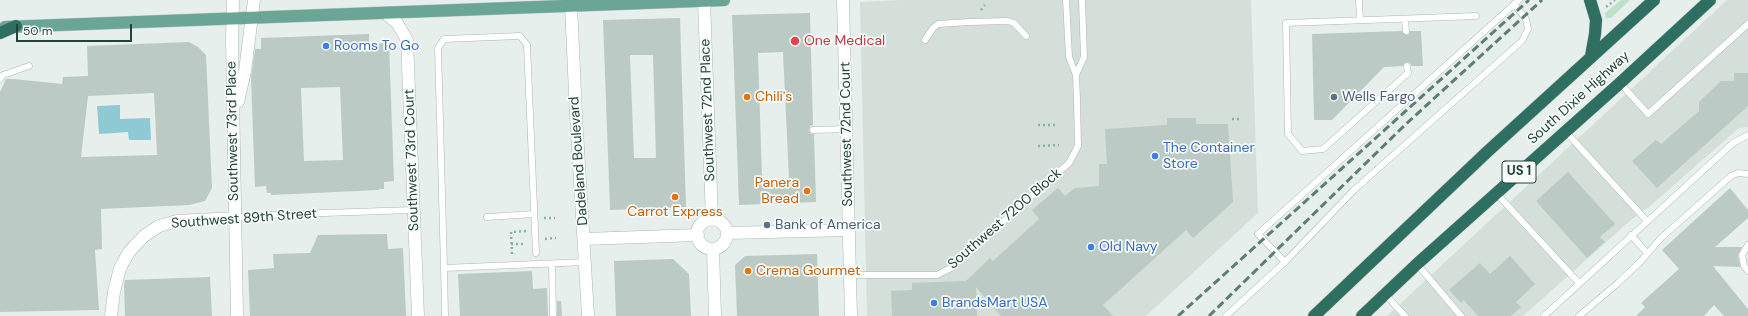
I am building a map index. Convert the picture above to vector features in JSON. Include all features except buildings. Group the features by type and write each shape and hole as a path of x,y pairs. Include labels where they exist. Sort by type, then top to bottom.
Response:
{"highway":[{"path":"1590,0 1596,20 1596,34 1591,56"},
{"name":"South Dixie Highway","path":"1314,316 1591,56 1654,0"},
{"name":"South Dixie Highway","path":"1362,316 1496,192 1620,83 1710,0"},
{"path":"0,33 16,26"}],"main road":[{"path":"0,27 385,13 570,2 724,0"}],"street":[{"name":"Southwest 73rd Place","path":"233,0 232,42 237,316"},
{"path":"234,121 245,71 254,0"},
{"name":"Southwest 72nd Court","path":"843,0 851,316"},
{"name":"Southwest 72nd Place","path":"704,1 712,220"},
{"name":"Dadeland Boulevard","path":"570,2 578,166 588,316"},
{"name":"Southwest 73rd Court","path":"385,13 397,23 407,40 418,316"},
{"name":"Southwest 89th Street","path":"111,316 114,292 120,268 129,252 144,236 159,226 177,221 235,218"},
{"path":"716,220 724,225 727,233 727,238 722,246 708,249 701,244 698,230 703,223 716,220"},
{"path":"727,233 849,230"},
{"path":"584,239 698,235"},
{"path":"713,249 715,316"}],"lane":[{"name":"Southwest 7200 Block","path":"850,275 937,275 950,268 1069,163 1078,146 1076,75 1069,57 1066,0"},
{"name":"Southwest 7200 Block","path":"1076,75 1084,57 1082,0"},
{"path":"1359,0 1360,20"},
{"path":"1226,316 1285,262 1354,190 1522,41 1528,29 1526,19 1516,2 1258,234 1285,262"},
{"path":"1407,66 1408,73 1323,149 1302,151 1288,134 1286,23 1476,16"},
{"path":"1405,19 1406,31"},
{"path":"925,40 933,28 938,24 976,21 1008,21 1014,23 1026,36"},
{"path":"1620,83 1648,114 1748,24"},
{"path":"445,316 438,48 444,39 520,36 528,45 536,252"},
{"path":"0,79 3,75 29,66"},
{"path":"814,130 846,129"},
{"path":"1565,131 1647,221"},
{"path":"1544,316 1732,143 1748,136"},
{"path":"1579,316 1618,283 1641,261 1647,252 1661,238 1731,176 1738,173 1748,174"},
{"path":"1496,192 1579,283"},
{"name":"Southwest 89th Street","path":"235,218 266,215 413,210"},
{"path":"487,217 534,214"},
{"path":"1631,235 1647,252"},
{"path":"1748,245 1742,255 1744,266 1748,271"},
{"path":"444,268 585,262"},
{"path":"552,264 553,316"},
{"path":"1417,264 1461,316"},
{"path":"1385,294 1405,316"}],"path":[{"path":"1605,9 1615,0"},
{"path":"1232,119 1241,119"},
{"path":"1038,125 1058,125"},
{"path":"1038,146 1059,145"}],"shaded area":[{"path":"900,0 1251,0 1258,213 1146,316 867,316 860,2"},
{"path":"1727,0 1748,0 1748,127 1739,128 1650,206 1631,220 1523,316 1387,316"}],"green space":[{"path":"1621,0 1630,0 1611,18 1606,18 1605,13"}],"water":[{"path":"120,105 120,119 150,118 151,140 129,140 128,132 99,134 97,106"}],"railway":[{"path":"1178,316 1529,0"},
{"path":"1209,316 1406,124 1542,0"}],"place":[{"name":"One Medical","path":"795,41"},
{"name":"Rooms To Go","path":"326,46"},
{"name":"Chili's","path":"747,97"},
{"name":"Wells Fargo","path":"1334,97"},
{"name":"The Container Store","path":"1155,156"},
{"name":"Panera Bread","path":"807,191"},
{"name":"Carrot Express","path":"675,197"},
{"name":"Bank of America","path":"767,225"},
{"name":"Old Navy","path":"1091,247"},
{"name":"Crema Gourmet","path":"748,271"},
{"name":"BrandsMart USA","path":"934,303"}]}
